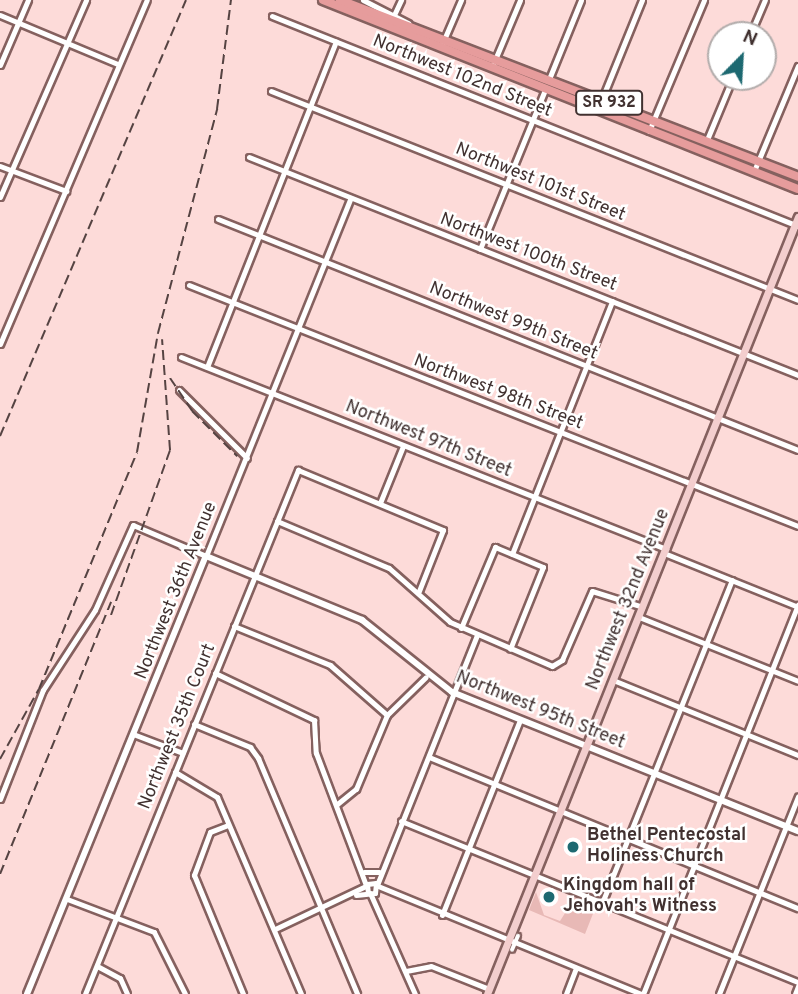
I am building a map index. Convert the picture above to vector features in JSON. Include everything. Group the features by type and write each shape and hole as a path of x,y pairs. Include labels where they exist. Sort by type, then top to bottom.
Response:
{"main road":[{"name":"SR 932","path":"324,0 491,69 798,188"},
{"name":"SR 932","path":"340,0 798,177"},
{"path":"517,79 548,79"},
{"path":"545,90 576,90"},
{"name":"Northwest 32nd Avenue","path":"488,992 512,945 535,876 797,223"}],"street":[{"path":"0,65 28,0"},
{"path":"0,197 86,0"},
{"path":"0,344 147,0"},
{"path":"363,0 420,30"},
{"path":"394,15 401,0"},
{"path":"441,49 461,0"},
{"path":"491,69 520,0"},
{"path":"548,79 581,0"},
{"path":"597,110 642,0"},
{"path":"649,131 704,0"},
{"path":"756,21 765,0"},
{"path":"0,15 118,64"},
{"name":"Northwest 102nd Street","path":"272,16 797,223"},
{"path":"207,367 336,43"},
{"path":"754,172 798,66"},
{"path":"480,249 545,90"},
{"name":"Northwest 101st Street","path":"271,91 798,300"},
{"path":"702,151 727,91"},
{"name":"Northwest 100th Street","path":"249,158 798,375"},
{"path":"0,166 66,191"},
{"name":"Northwest 36th Avenue","path":"27,994 351,198"},
{"name":"Northwest 99th Street","path":"218,219 798,450"},
{"name":"Northwest 98th Street","path":"189,285 798,526"},
{"path":"512,554 612,301"},
{"path":"0,317 10,321"},
{"name":"Northwest 97th Street","path":"181,357 798,606"},
{"path":"179,390 247,458"},
{"path":"403,446 380,503 443,530 419,591"},
{"name":"Northwest 35th Court","path":"85,994 299,470 380,503"},
{"path":"277,522 389,568 461,628 552,666 562,660 586,597 601,590 643,607"},
{"name":"Northwest 95th Street","path":"0,799 43,690 95,610 133,525 362,620 426,677 452,692 798,831"},
{"path":"461,628 495,547 543,567 510,649"},
{"path":"602,903 732,580"},
{"path":"275,929 372,888 387,891 512,945 642,994 798,606"},
{"path":"639,617 798,681"},
{"path":"234,626 330,665 387,715"},
{"path":"372,888 429,757 452,692 477,635"},
{"path":"215,673 314,720 316,752 415,994"},
{"path":"336,805 356,789 387,715 426,677"},
{"path":"613,680 798,755"},
{"path":"442,915 520,720"},
{"path":"194,724 250,747 357,994"},
{"path":"133,734 183,753"},
{"path":"429,757 798,908"},
{"path":"175,772 209,788 275,929 301,994"},
{"path":"719,994 798,796"},
{"path":"401,821 798,984 795,994"},
{"path":"228,825 210,832 194,875 243,994"},
{"path":"363,870 381,870"},
{"path":"377,906 387,891"},
{"path":"67,899 154,932 164,943 185,994"},
{"path":"512,945 518,936"},
{"path":"97,966 120,978 127,994"},
{"path":"406,971 431,966 488,992"},
{"path":"566,994 576,968"}],"shaded area":[{"path":"536,892 544,915 560,921 574,899 570,895 596,906 585,934 529,910"}],"railway":[{"path":"0,436 186,0"},
{"path":"0,759 39,689 137,452 158,333 217,109 231,0"},
{"path":"111,615 170,450 162,339"},
{"path":"170,378 192,411 237,456"},
{"path":"0,874 111,602"}],"place":[{"name":"Bethel Pentecostal Holiness Church","path":"573,847"},
{"name":"Kingdom hall of Jehovah's Witness","path":"549,897"}]}
